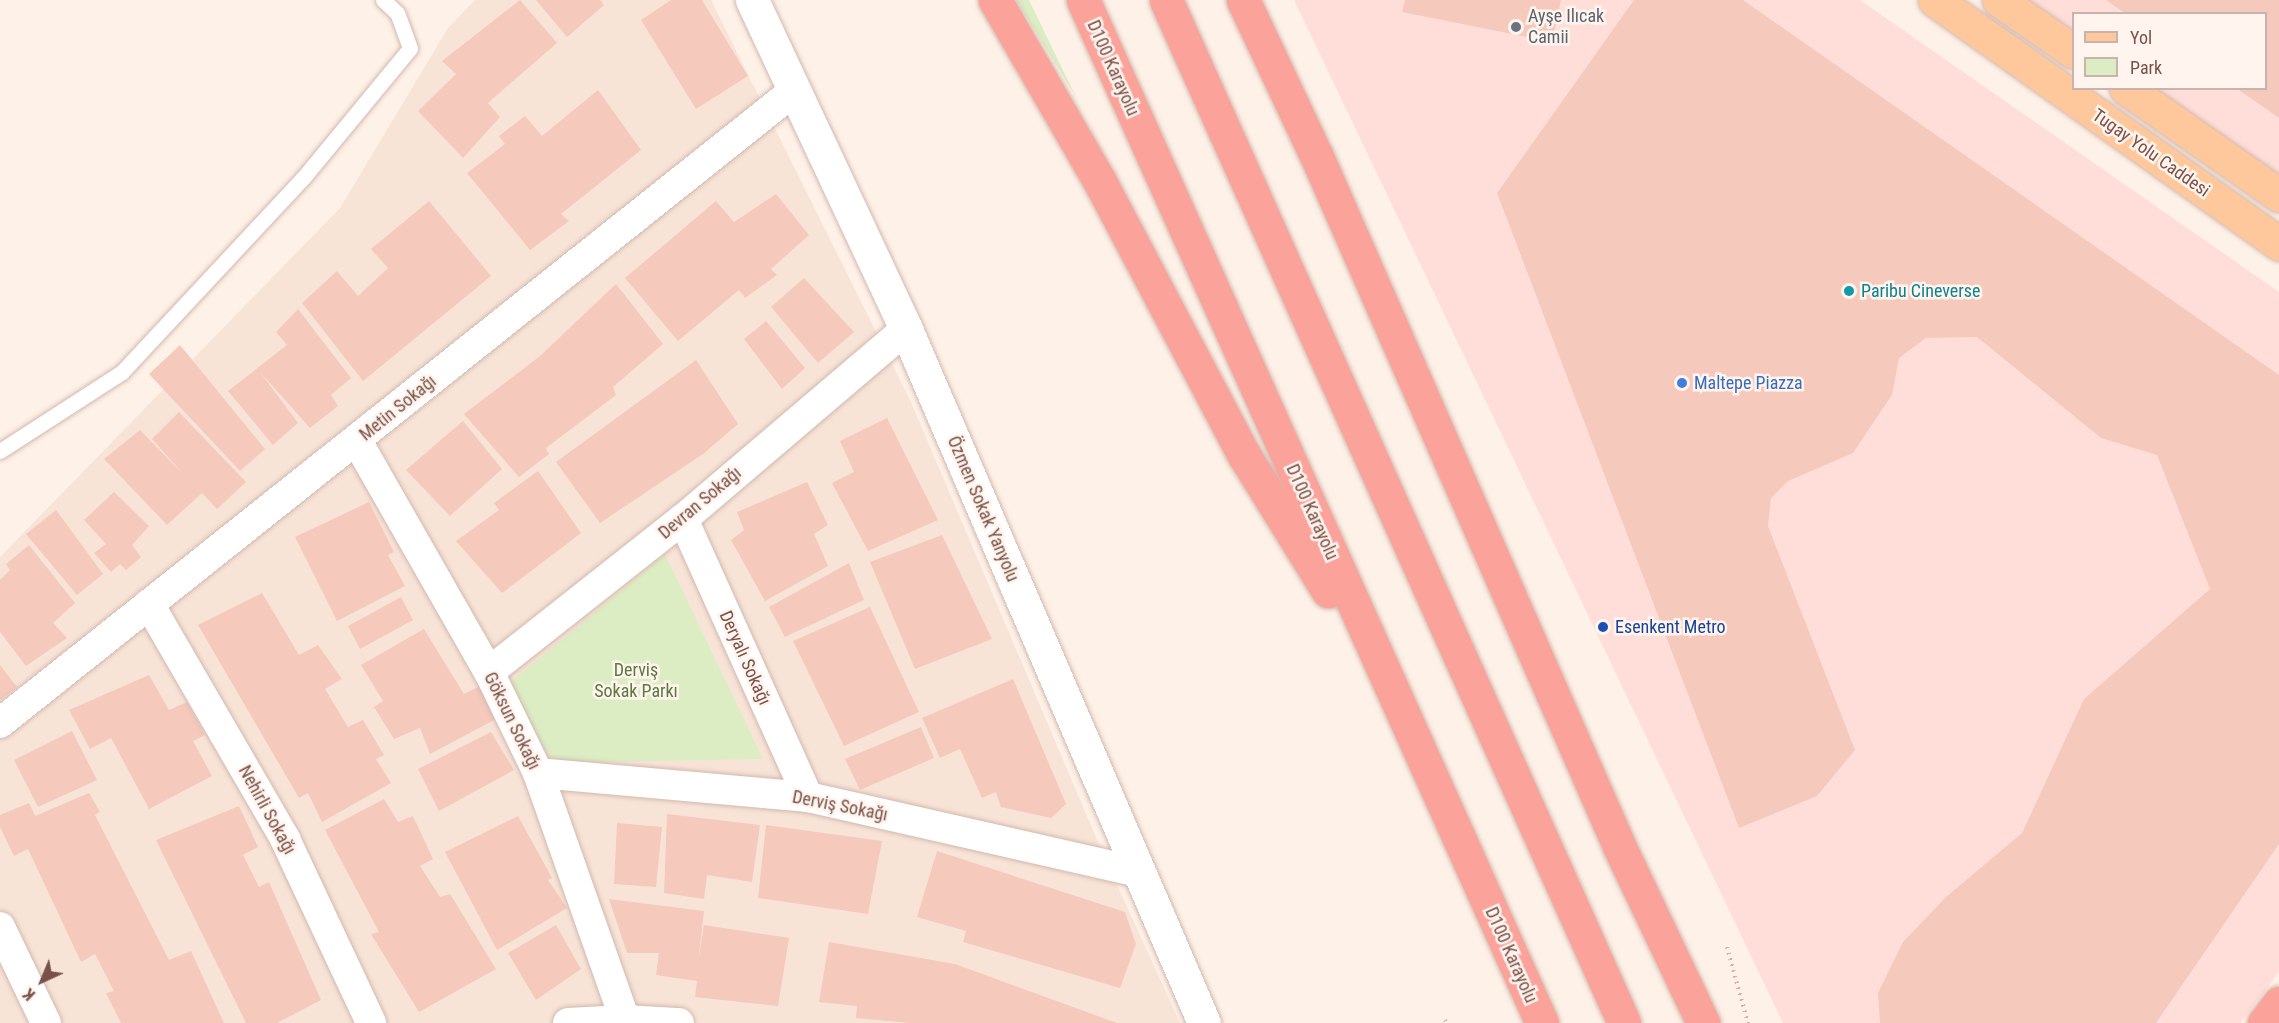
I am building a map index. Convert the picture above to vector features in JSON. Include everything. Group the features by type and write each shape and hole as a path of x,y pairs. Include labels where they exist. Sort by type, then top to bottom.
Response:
{"highway":[{"path":"995,0 1100,182 1244,455 1400,709"},
{"name":"D100 Karayolu","path":"1083,0 1542,1023"},
{"path":"1166,0 1624,1023"},
{"path":"1243,0 1317,157 1620,849 1703,1023"},
{"path":"1260,0 1317,157"},
{"path":"1620,849 1686,1023"},
{"path":"2264,1023 2279,1003"}],"main road":[{"name":"Özmen Sokak Yanyolu","path":"752,0 906,329 1204,1023"},
{"name":"Tugay Yolu Caddesi","path":"1935,0 2279,244"},
{"path":"1999,0 2072,51"},
{"path":"2129,90 2279,195"}],"street":[{"name":"Metin Sokağı","path":"0,723 794,91"},
{"name":"Devran Sokağı","path":"489,672 683,519 906,329"},
{"name":"Göksun Sokağı","path":"357,441 489,672 538,773 625,1020"},
{"name":"Deryalı Sokağı","path":"683,519 808,797"},
{"name":"Nehirli Sokağı","path":"149,604 285,839 371,1023"},
{"name":"Derviş Sokağı","path":"538,773 808,797 1138,872"},
{"path":"0,927 46,1023"},
{"path":"568,1023 625,1020 679,1023"}],"lane":[{"path":"0,451 122,372 303,178 410,48 397,13 383,0"}],"path":[{"path":"1727,947 1748,1023"}],"shaded area":[{"path":"475,0 711,0 911,402 1104,856 1180,1023 0,1023 0,557 340,208 448,28"},
{"path":"1294,0 1860,0 2279,292 2279,972 2240,1023 1783,1023"},
{"path":"2015,0 2279,0 2279,180 2146,90 2267,90 2267,12 2072,12 2072,39"}],"green space":[{"path":"1016,0 1029,0 1076,97"},
{"name":"Derviş Sokak Parkı","path":"665,554 763,759 553,763 507,685"}],"building":[{"path":"520,0 557,43 488,103 500,117 463,158 418,111 456,74 442,61"},
{"path":"536,0 600,0 604,5 567,37"},
{"path":"671,0 702,0 748,76 696,109 641,20"},
{"name":"Ayşe Ilıcak Camii","path":"1405,0 1561,0 1552,42 1402,12"},
{"path":"1634,0 1743,0 2279,375 2279,844 2156,1023 1880,1023 1878,993 1903,942 1946,897 2022,833 2084,699 2210,589 2157,455 2101,438 1977,337 1926,338 1899,358 1892,395 1853,453 1788,481 1771,498 1768,526 1855,750 1817,796 1739,828 1497,193"},
{"path":"2106,0 2279,0 2279,118 2239,90 2267,90 2267,12 2123,12"},
{"path":"598,90 641,150 561,214 569,221 530,250 467,173 505,144 499,136 525,116 542,136"},
{"path":"776,194 809,235 771,269 777,275 745,298 739,290 678,341 625,278 716,201 734,222"},
{"path":"429,201 491,276 363,381 302,303 337,271 358,296 388,268 371,249"},
{"path":"804,278 854,332 818,363 771,307"},
{"path":"616,284 663,344 613,387 616,395 546,448 549,454 519,477 464,414 540,356"},
{"path":"298,309 351,378 331,395 338,406 310,428 260,372 298,423 273,445 228,391 287,345 276,332"},
{"path":"766,321 805,368 782,389 744,339"},
{"path":"180,345 265,449 240,471 149,374"},
{"path":"696,360 738,424 703,454 600,523 556,462"},
{"path":"179,412 246,482 217,509 202,493 167,525 104,459 140,430 185,476 152,439"},
{"path":"887,418 938,520 868,551 832,483 854,472 840,441"},
{"path":"463,421 502,469 450,516 406,470"},
{"path":"538,471 581,533 502,593 456,541 499,510 494,503"},
{"path":"807,482 828,525 814,534 828,566 765,601 731,540 744,530 737,512"},
{"path":"114,492 149,526 132,545 141,557 126,570 120,564 111,572 94,553 106,544 84,520"},
{"path":"369,502 394,552 388,555 405,586 337,621 295,537"},
{"path":"56,510 103,574 77,595 26,534"},
{"path":"942,535 992,639 915,669 870,562"},
{"path":"29,545 75,603 53,623 67,638 26,666 0,632 0,580 10,570 6,564"},
{"path":"849,563 864,600 785,637 769,607"},
{"path":"262,593 299,655 318,645 342,679 325,689 348,727 363,720 384,755 376,759 391,783 322,822 308,793 299,798 198,625"},
{"path":"401,597 413,620 360,649 348,626"},
{"path":"870,607 919,712 844,746 793,641"},
{"path":"424,629 464,694 480,686 496,719 430,754 420,728 394,739 374,707 383,701 361,665"},
{"path":"0,665 17,687 0,700"},
{"path":"149,675 169,710 187,702 205,735 193,741 212,776 149,809 111,738 90,749 69,710"},
{"path":"1013,679 1066,804 1051,818 1001,807 996,792 982,798 960,749 940,758 922,718"},
{"path":"921,727 934,758 860,790 845,759"},
{"path":"72,731 97,780 38,807 14,760"},
{"path":"491,732 514,770 439,811 418,769"},
{"path":"89,793 100,812 95,815 169,960 191,951 224,1023 121,1023 106,993 114,991 95,954 81,962 28,849 14,856 0,827 0,815 29,803 35,816"},
{"path":"384,799 398,822 413,816 433,859 420,866 440,897 450,894 496,969 419,1012 371,934 379,932 325,830"},
{"path":"239,806 258,847 243,855 259,887 269,882 321,1000 277,1023 246,1023 156,840"},
{"path":"667,814 760,825 752,882 707,875 704,899 664,893"},
{"path":"518,816 552,878 548,880 567,908 497,950 445,852"},
{"path":"617,823 662,827 656,887 614,884"},
{"path":"766,825 882,841 868,914 758,898"},
{"path":"937,851 1125,912 1136,944 1120,988 963,942 966,931 917,917"},
{"path":"609,899 704,911 698,963 704,925 789,938 778,1006 695,997 697,981 656,975 659,953 627,953"},
{"path":"556,925 581,969 536,1000 508,953"},
{"path":"829,942 955,964 1117,1023 910,1023 856,1018 857,1006 819,1002"}],"place":[{"name":"Ayşe Ilıcak Camii","path":"1516,27"},
{"name":"Paribu Cineverse","path":"1849,291"},
{"name":"Maltepe Piazza","path":"1682,383"},
{"name":"Esenkent Metro","path":"1603,627"}]}
